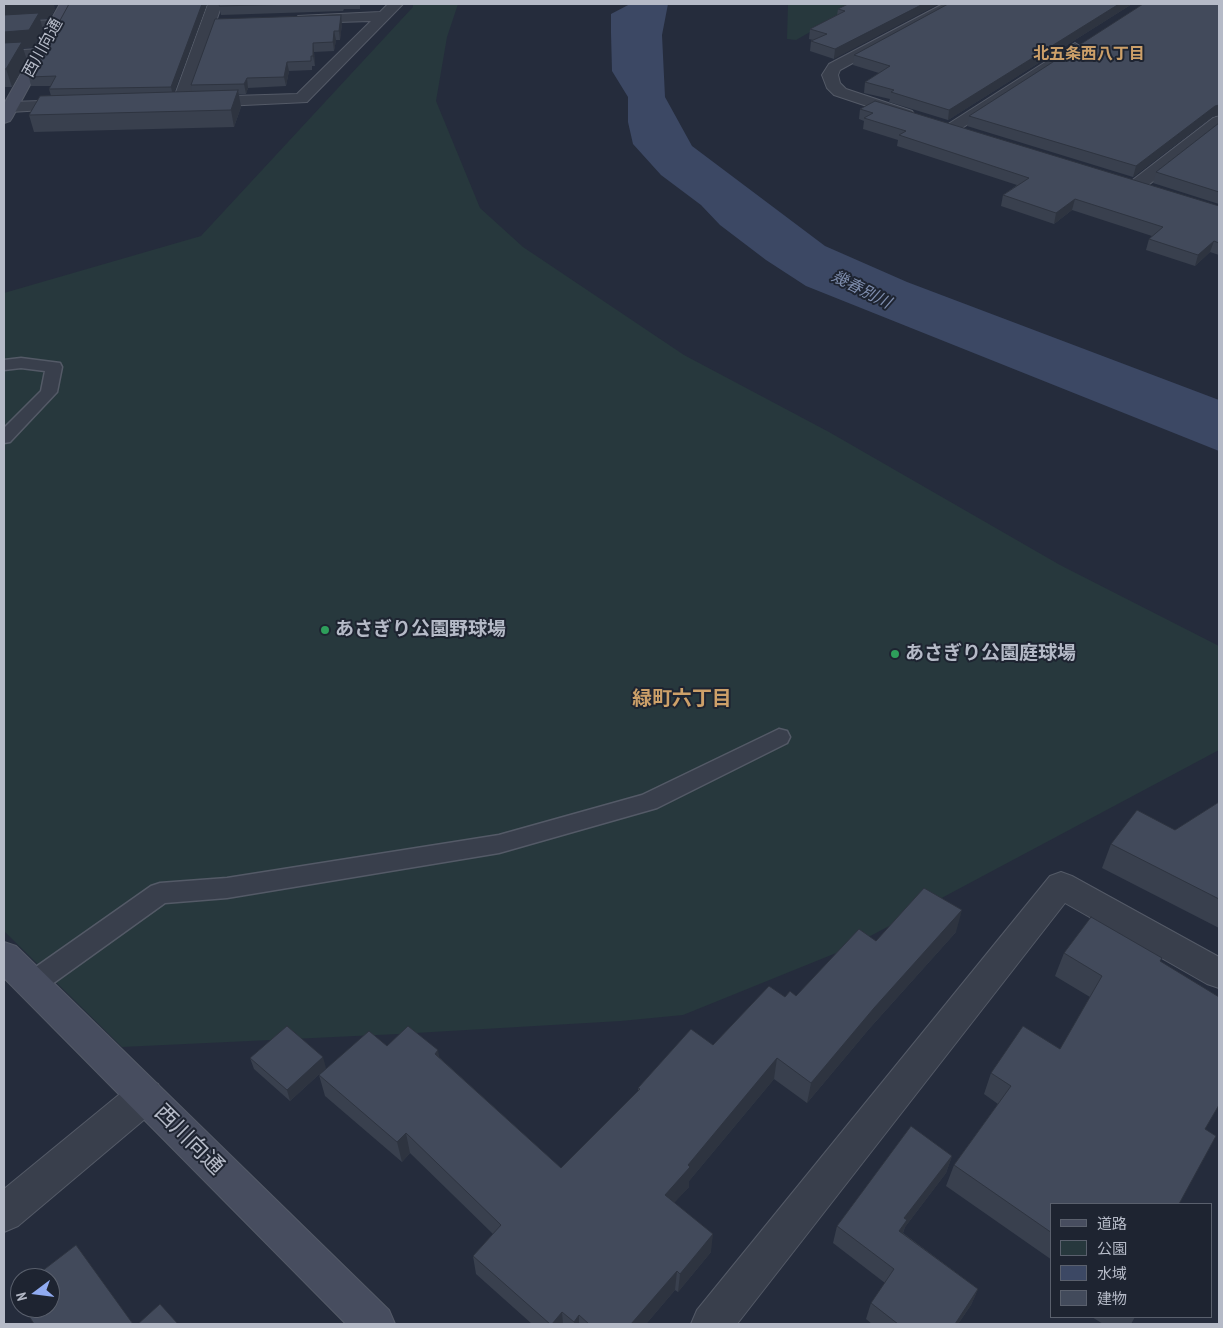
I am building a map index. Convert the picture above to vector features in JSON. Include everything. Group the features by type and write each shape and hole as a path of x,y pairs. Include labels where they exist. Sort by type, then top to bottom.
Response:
{"street":[{"name":"西川向通","path":"8,104 67,4"},
{"path":"180,102 215,4"},
{"path":"160,103 301,99 396,4"},
{"path":"953,4 834,67 830,74 833,85 840,92 968,134"},
{"path":"287,19 385,16"},
{"path":"209,22 228,21"},
{"path":"4,26 56,24"},
{"path":"950,128 1087,40"},
{"path":"4,55 39,54"},
{"path":"8,104 90,105"},
{"path":"1136,186 1219,121"},
{"path":"1118,180 1155,192"},
{"path":"711,1324 1062,885 1219,974"},
{"name":"西川向通","path":"4,956 375,1324"},
{"path":"4,1213 145,1096"}],"lane":[{"path":"4,365 21,364 54,367 49,392 4,438"},
{"path":"32,984 160,893 227,888 499,844 649,802 780,737"}],"green space":[{"path":"413,4 458,4 447,37 436,101 480,208 523,247 684,355 829,432 1060,565 1219,646 1219,750 846,949 683,1015 621,1021 398,1034 122,1047 4,931 4,293 201,236 413,7"},
{"path":"788,4 859,4 796,40 787,39"}],"water":[{"name":"幾春別川","path":"630,4 668,4 662,35 665,97 692,146 825,246 907,282 1219,400 1219,451 806,286 766,260 720,225 701,205 661,175 633,144 628,122 628,97 612,71 611,33 611,14"}],"building":[{"path":"69,4 202,4 171,87 49,89 56,76 29,77"},
{"path":"220,4 295,4 219,6"},
{"path":"848,4 923,4 835,49 811,41 827,34 810,29 845,11 838,9"},
{"path":"948,4 1119,4 949,110 891,92 894,90 865,82 890,66 854,55"},
{"path":"1143,4 1219,4 1219,105 1215,106 1136,166 969,116"},
{"path":"39,13 29,30 4,32 4,15"},
{"path":"341,15 339,31 334,31 333,42 313,43 311,61 287,62 284,77 247,78 244,84 191,85 215,19"},
{"path":"22,42 6,69 4,69 4,43"},
{"path":"238,90 231,110 29,115 40,96"},
{"path":"875,101 1219,206 1219,243 1214,241 1198,255 1149,239 1163,227 1075,199 1056,213 1003,195 1029,178 899,135 906,131 864,118 873,113 860,109"},
{"path":"1219,123 1219,192 1156,172"},
{"path":"1219,802 1219,899 1111,844 1137,810 1175,830"},
{"path":"924,888 962,910 874,1008 811,1083 777,1058 688,1165 690,1167 665,1195 713,1234 680,1274 677,1271 631,1324 589,1324 579,1315 574,1322 562,1312 550,1324 473,1256 501,1225 406,1133 397,1142 319,1075 369,1031 387,1046 408,1026 438,1050 435,1054 561,1168 640,1089 638,1088 691,1029 713,1045 769,986 785,997 790,991 796,996 859,929 876,941"},
{"path":"1091,917 1162,958 1160,961 1219,997 1219,1105 1205,1129 1216,1136 1180,1203 1050,1203 1050,1232 954,1165 1011,1086 991,1073 1023,1026 1060,1049 1102,976 1064,953"},
{"path":"287,1026 323,1057 287,1090 250,1058"},
{"path":"911,1126 952,1156 904,1218 907,1220 899,1231 978,1289 955,1324 898,1324 871,1303 894,1269 837,1226"},
{"path":"76,1245 133,1324 34,1324 30,1318 60,1318 60,1268 46,1268"},
{"path":"160,1304 178,1324 138,1324"}],"place":[{"name":"あさぎり公園野球場","path":"325,630"},
{"name":"あさぎり公園庭球場","path":"895,654"}],"district":[{"name":"北五条西八丁目","path":"1089,54"},
{"name":"緑町六丁目","path":"682,699"}]}
